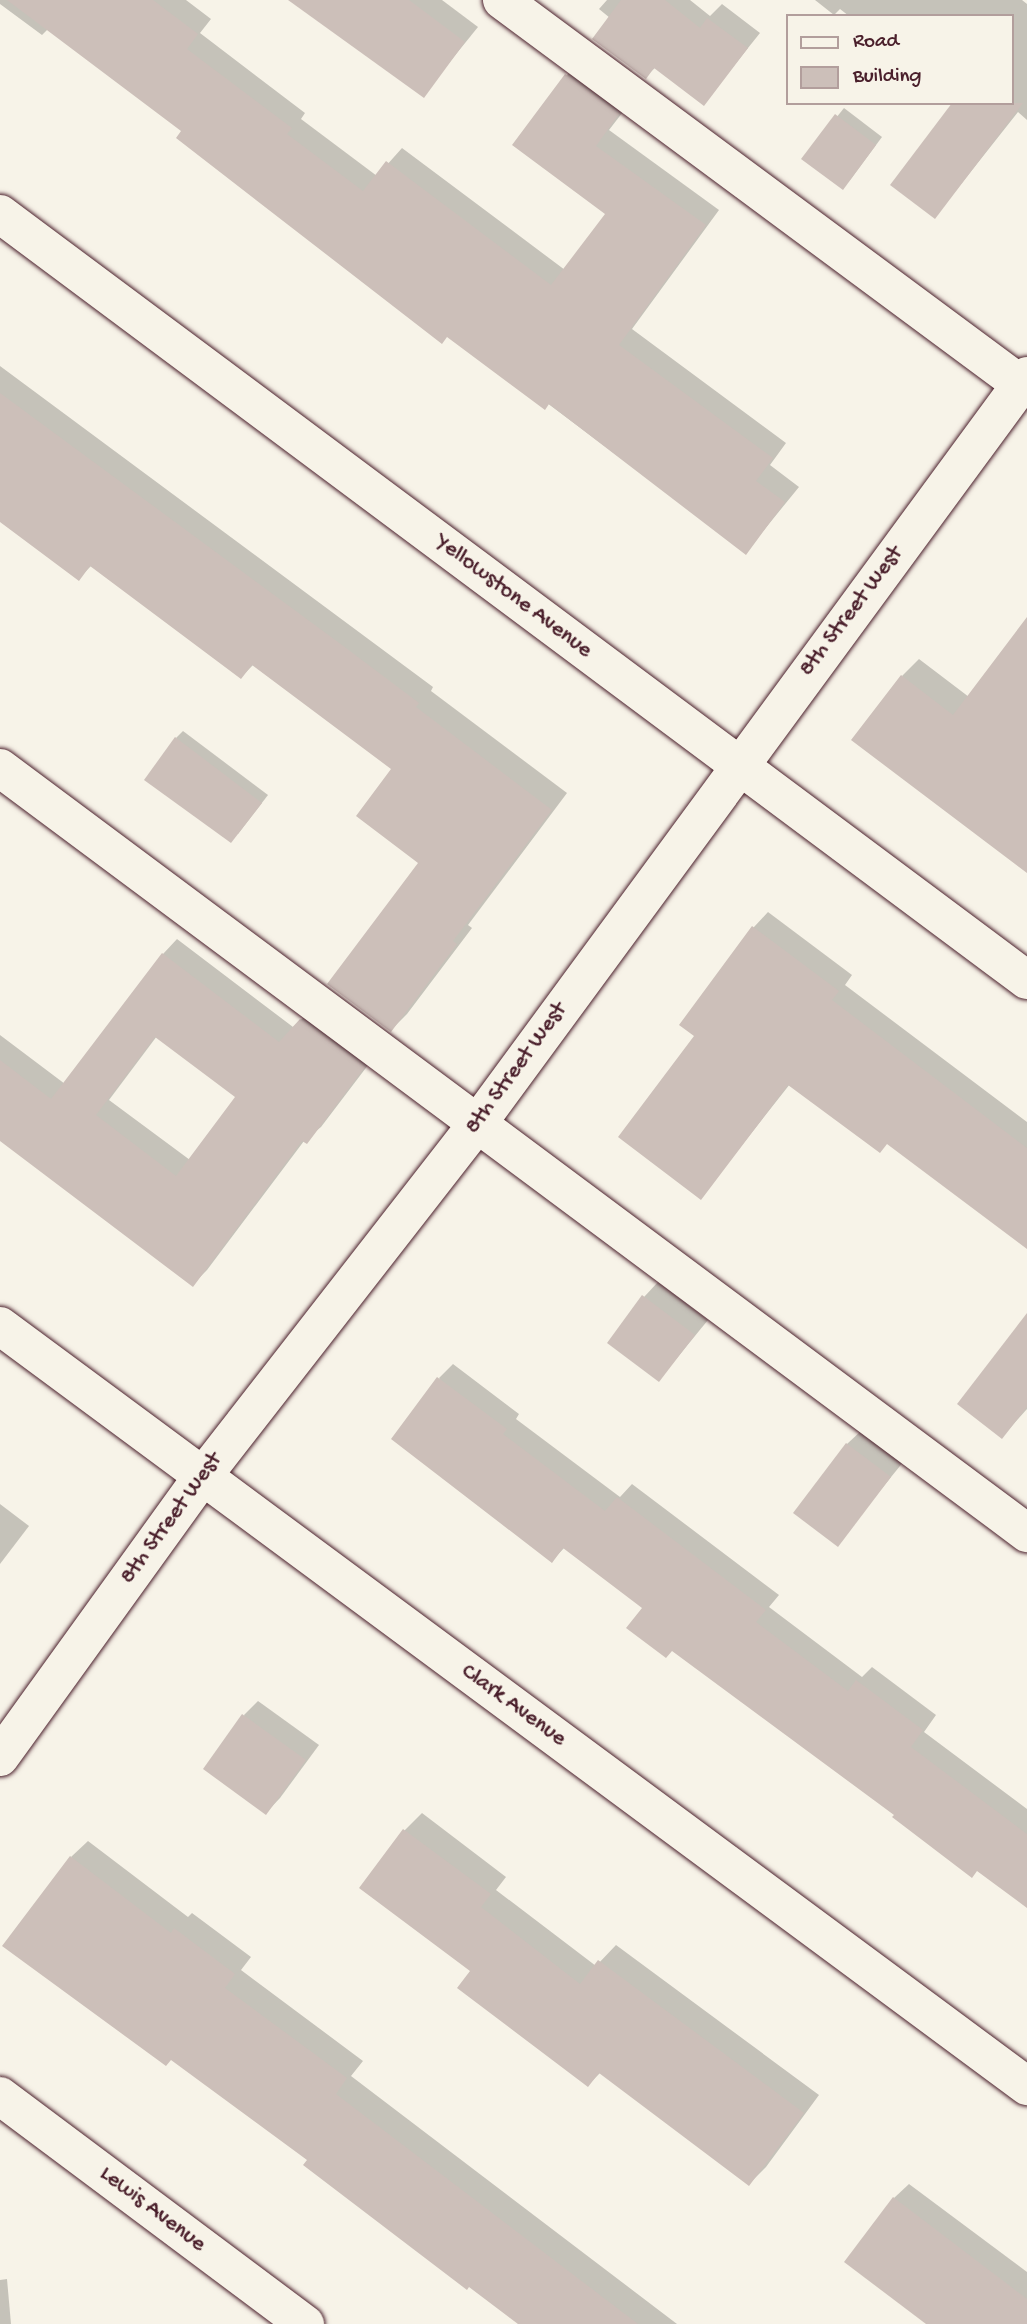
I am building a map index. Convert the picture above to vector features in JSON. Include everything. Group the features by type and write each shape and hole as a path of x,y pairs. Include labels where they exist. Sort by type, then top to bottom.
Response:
{"street":[{"path":"502,0 1025,383"},
{"name":"Yellowstone Avenue","path":"0,214 1027,980"},
{"name":"8th Street West","path":"0,1757 202,1476 478,1123 739,765 1025,383"},
{"path":"0,768 1027,1533"},
{"name":"Clark Avenue","path":"0,1326 1027,2085"},
{"name":"Lewis Avenue","path":"0,2096 305,2324"}],"building":[{"path":"7,0 153,0 198,34 187,49 292,128 287,134 363,191 386,161 551,285 605,214 512,145 565,74 619,114 596,146 706,225 619,345 773,458 756,481 785,502 746,555 549,404 545,410 447,337 442,344 176,138 181,131"},
{"path":"288,0 409,0 465,42 424,98"},
{"path":"621,0 665,0 700,28 707,18 748,48 704,106 654,68 646,79 592,39"},
{"path":"1023,103 935,219 890,185 950,105"},
{"path":"835,114 876,145 843,190 801,159"},
{"path":"0,393 419,703 416,707 552,810 453,941 457,944 391,1032 327,984 418,863 356,816 391,769 252,665 241,679 90,566 79,581 0,522"},
{"path":"1027,617 1027,873 851,740 901,675 953,715"},
{"path":"175,737 262,803 231,843 144,780"},
{"path":"752,926 839,991 832,1000 1027,1148 1027,1249 887,1144 880,1153 788,1085 701,1200 618,1137 694,1036 679,1025"},
{"path":"162,953 279,1042 300,1019 365,1067 307,1144 302,1141 193,1287 0,1141 0,1060 51,1099","holes":["155,1037 235,1097 176,1176 96,1115"]},
{"path":"642,1295 695,1335 659,1382 607,1343"},
{"path":"1027,1313 1027,1407 1002,1439 957,1404"},
{"path":"437,1377 507,1429 503,1434 605,1511 617,1497 766,1610 756,1622 848,1691 856,1680 923,1730 911,1747 1027,1834 1027,1908 977,1871 972,1878 892,1817 894,1815 672,1651 666,1658 626,1628 642,1608 563,1548 552,1563 391,1439"},
{"path":"846,1443 891,1477 838,1547 793,1513"},
{"path":"242,1714 306,1760 266,1815 203,1769"},
{"path":"403,1829 491,1894 481,1907 580,1984 598,1960 804,2113 749,2186 599,2073 588,2087 457,1988 470,1971 359,1888"},
{"path":"70,1856 171,1933 174,1928 235,1974 225,1988 347,2078 336,2094 638,2324 518,2324 469,2287 467,2290 303,2165 307,2160 171,2060 166,2066 2,1946"},
{"path":"893,2197 1027,2299 1027,2324 926,2324 844,2262"}]}
